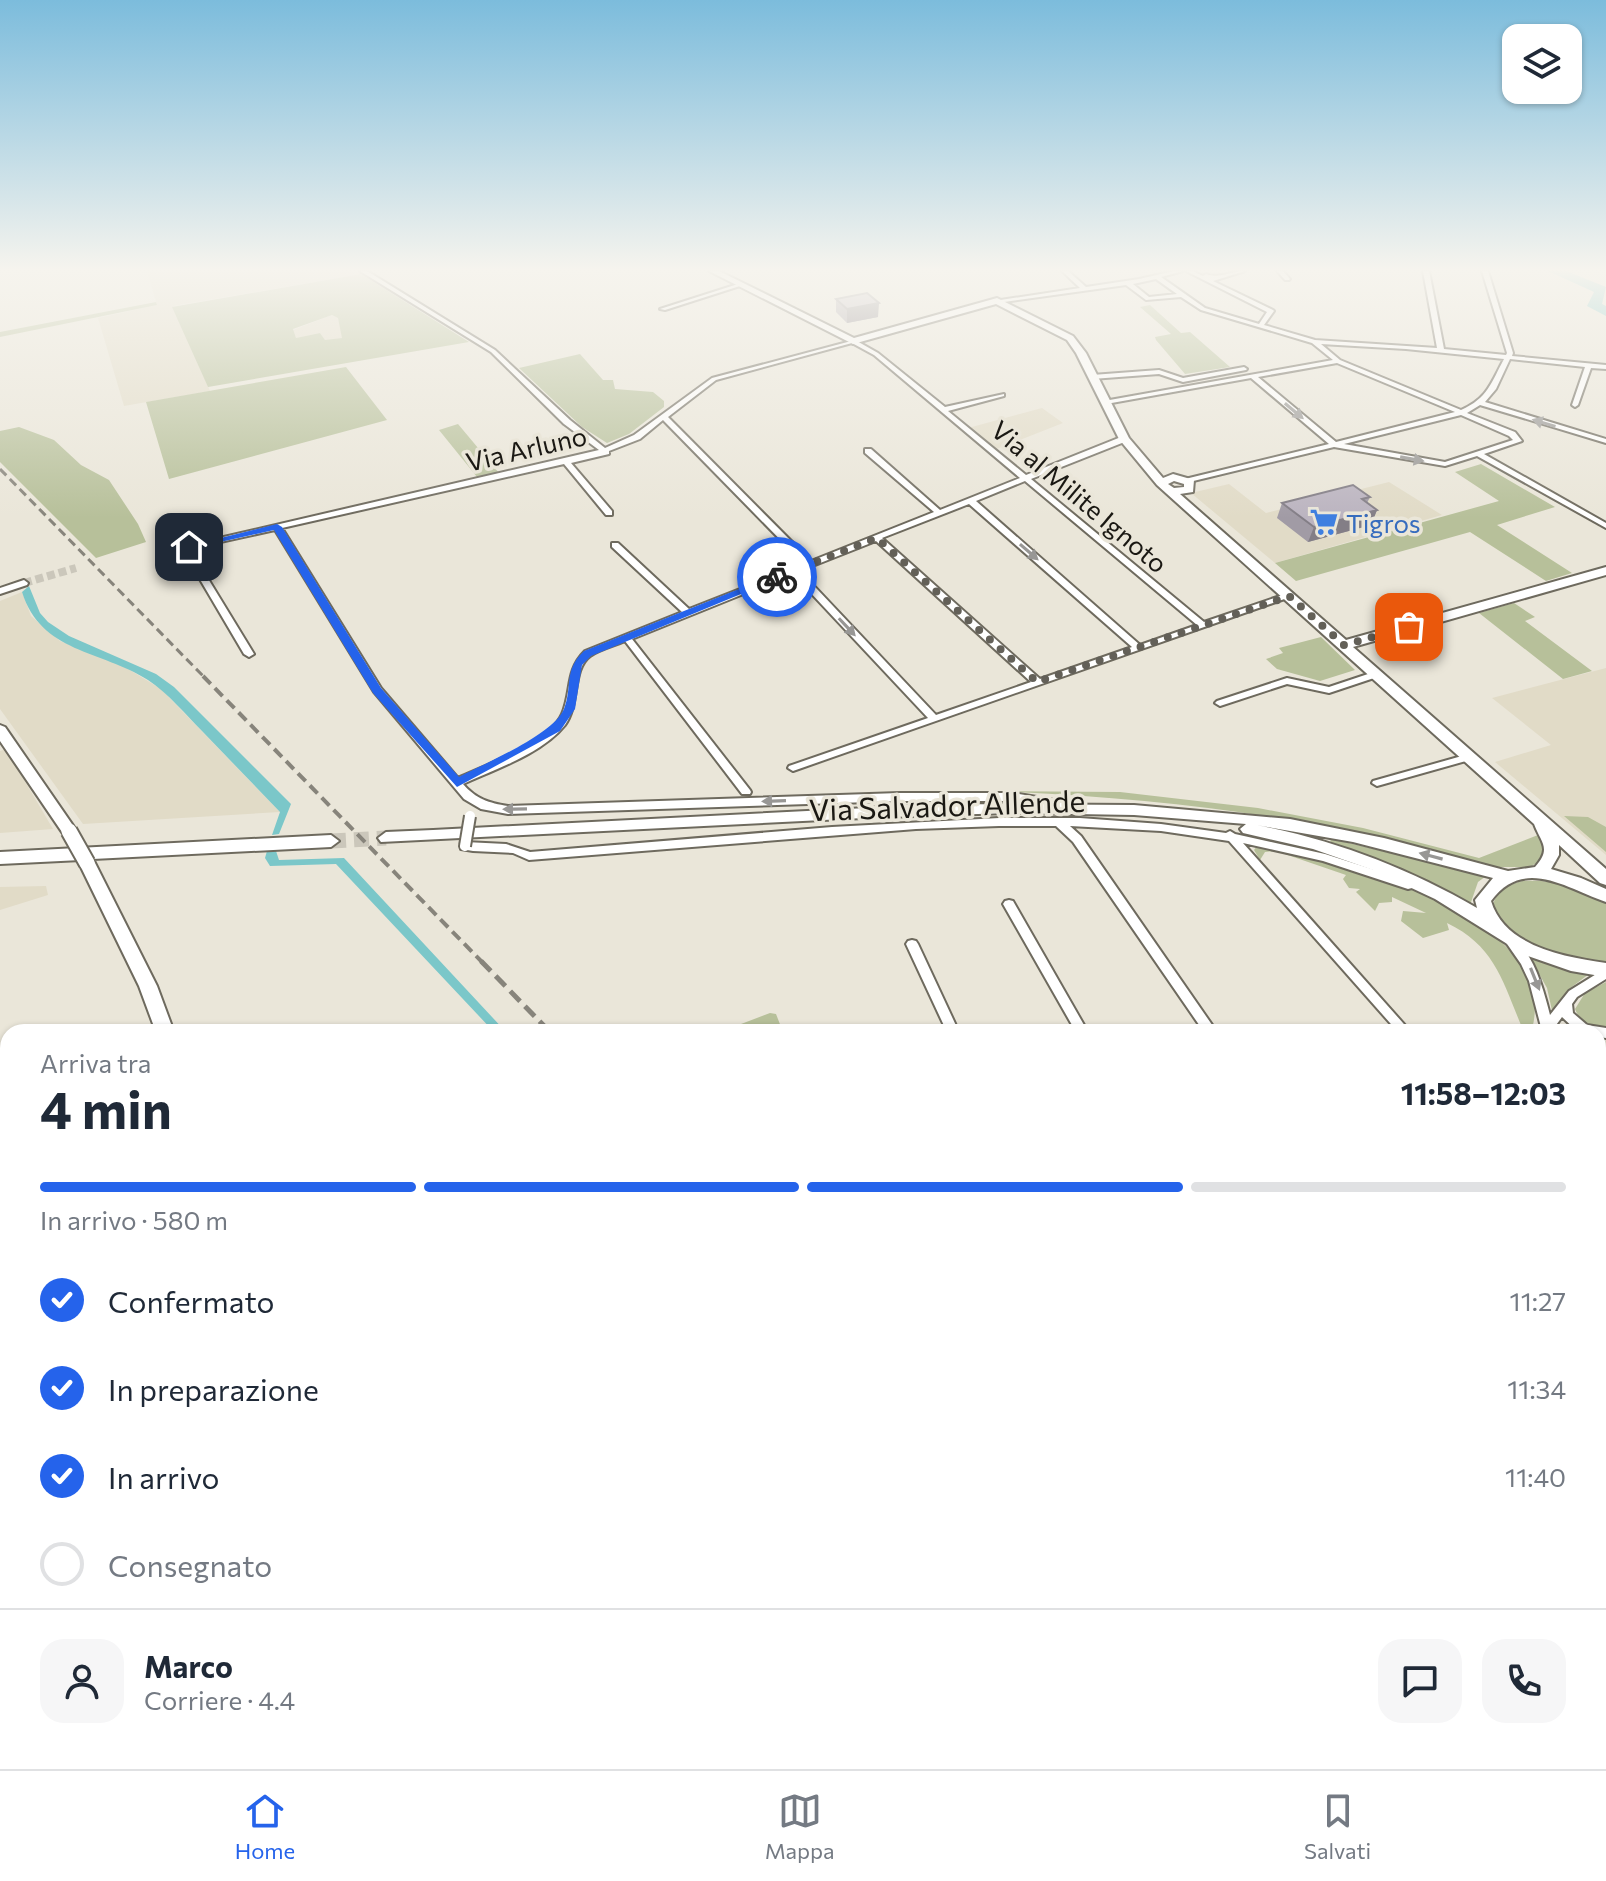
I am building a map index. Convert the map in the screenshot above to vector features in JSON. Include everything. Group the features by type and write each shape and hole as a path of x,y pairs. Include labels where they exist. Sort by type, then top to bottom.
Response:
{"street":[{"path":"496,354 567,422 606,452"},
{"name":"Via Arluno","path":"249,654 192,559 189,547 606,452 629,442 714,379 807,354"},
{"name":"Via al Milite Ignoto","path":"875,354 1203,626"},
{"path":"1079,354 1124,439 1161,482 1183,483 1461,413 1483,404 1510,354"},
{"path":"1252,376 1335,445 1441,464 1516,442 1519,438 1338,361 1329,354"},
{"path":"1470,354 1606,367"},
{"path":"1106,402 1338,361"},
{"path":"1575,405 1589,365"},
{"path":"1092,377 1159,372 1183,380 1244,369"},
{"path":"943,410 1002,395"},
{"path":"1483,404 1606,441"},
{"path":"664,417 809,564"},
{"path":"457,783 556,728 570,709 579,660 593,651 1124,439"},
{"path":"868,451 938,512"},
{"path":"1479,454 1606,526"},
{"path":"567,463 609,513"},
{"path":"1146,465 1183,483 1193,510 1606,879"},
{"path":"970,500 1138,648"},
{"path":"277,527 377,690 479,805 508,810 900,797 1013,797 1083,812 1265,832 1309,842 1397,873 1468,909 1504,934 1570,965 1606,972"},
{"path":"877,538 1037,682"},
{"path":"615,545 688,613"},
{"path":"794,570 934,719"},
{"path":"1344,645 1606,571"},
{"path":"0,591 24,583"},
{"path":"793,768 1289,596"},
{"path":"626,637 746,792"},
{"path":"1220,703 1287,681 1329,690 1377,674"},
{"path":"0,730 5,746 69,831 87,863 148,986 162,1024"},
{"path":"1377,783 1469,757"},
{"name":"Via Salvador Allende","path":"479,805 470,816 465,846 510,848 529,856 914,824 990,820 1058,821 1083,812 1229,835 1379,874 1468,909"},
{"path":"386,838 883,811 1083,812 1143,809 1264,820 1412,851 1506,876 1539,873 1574,881 1606,896"},
{"path":"1077,839 1083,812"},
{"path":"1536,817 1550,839 1553,852 1550,862 1539,873"},
{"path":"1058,821 1077,839 1205,1024"},
{"path":"1229,835 1398,1024"},
{"path":"0,858 331,841"},
{"path":"1506,876 1493,886 1483,900 1487,917 1504,934 1533,975 1545,1024"},
{"path":"1009,904 1077,1024"},
{"path":"912,944 949,1024"},
{"path":"1550,1024 1581,987 1606,972"},
{"path":"1566,1002 1567,1015 1577,1024"}],"shaded area":[{"path":"109,354 194,354 210,391 124,406"},
{"path":"1042,408 1063,423 994,450 968,428"},
{"path":"1389,482 1442,515 1275,563 1191,493 1229,484 1266,513"},
{"path":"22,592 31,616 60,641 125,667 161,689 280,812 83,824 0,709 0,601"},
{"path":"1606,668 1606,855 1495,762 1551,745 1492,698"},
{"path":"6,749 53,829 0,833 0,751"},
{"path":"46,886 48,895 0,910 0,887"}],"green space":[{"path":"193,354 402,354 208,387"},
{"path":"580,354 603,380 613,380 615,389 653,392 664,401 664,407 629,434 607,443 582,427 519,368"},
{"path":"1168,354 1215,354 1230,367 1185,374"},
{"path":"346,367 387,420 169,479 146,402"},
{"path":"458,424 499,473 477,477 439,430"},
{"path":"19,427 54,440 81,465 109,480 146,542 96,558 0,462 0,431"},
{"path":"1481,464 1555,507 1497,525 1572,573 1546,581 1470,532 1296,581 1275,563 1499,501 1455,472"},
{"path":"1514,603 1535,617 1525,621 1592,671 1563,679 1479,613"},
{"path":"1321,637 1355,670 1320,681 1277,669 1266,659 1283,653 1279,648"},
{"path":"998,791 1120,792 1258,808 1363,828 1479,858 1538,835 1546,847 1543,859 1530,867 1498,867 1327,828 1226,810 1112,798"},
{"path":"1564,816 1588,817 1606,827 1606,852"},
{"path":"1332,839 1486,876 1478,882 1470,905 1402,871 1333,844"},
{"path":"1257,846 1293,853 1387,880 1436,900 1479,924 1513,954 1532,989 1532,1024 1521,1024 1504,983 1488,955 1464,933 1447,923 1449,930 1423,938 1401,921 1403,911 1426,913 1392,897 1392,902 1379,903 1375,911 1356,892 1360,889 1349,888 1343,879 1346,875 1276,851 1265,852 1260,860 1254,850"},
{"path":"1522,881 1566,885 1606,903 1606,963 1544,949 1505,926 1492,913 1495,900 1501,891"},
{"path":"1529,956 1562,969 1589,974 1569,989 1553,1015 1547,988"},
{"path":"1606,982 1606,1024 1589,1024 1580,1017 1575,1009 1585,993"},
{"path":"770,1013 776,1014 780,1024 741,1024"}],"water":[{"path":"29,586 40,613 48,622 69,636 156,674 174,687 291,804 279,834 272,835 280,812 163,691 130,670 58,639 31,612 22,592"},
{"path":"267,851 276,851 279,860 344,858 499,1024 486,1024 336,864 270,866 265,858"}],"building":[{"path":"1353,485 1370,497 1362,499 1377,510 1314,527 1282,503"}],"tunnel":[{"path":"24,583 76,568"},
{"path":"331,841 386,838"}],"railway":[{"path":"0,469 205,678"},
{"path":"203,676 483,963"},
{"path":"481,961 542,1024"}],"way so far":[{"path":"777,577 877,538 1037,682 1289,596 1344,645 1409,627"}],"place":[{"name":"Tigros","path":"1324,522"}],"route":[{"path":"189,547 277,527 377,690 457,783 539,741 556,728 570,709 577,664 588,653 777,577"}]}
